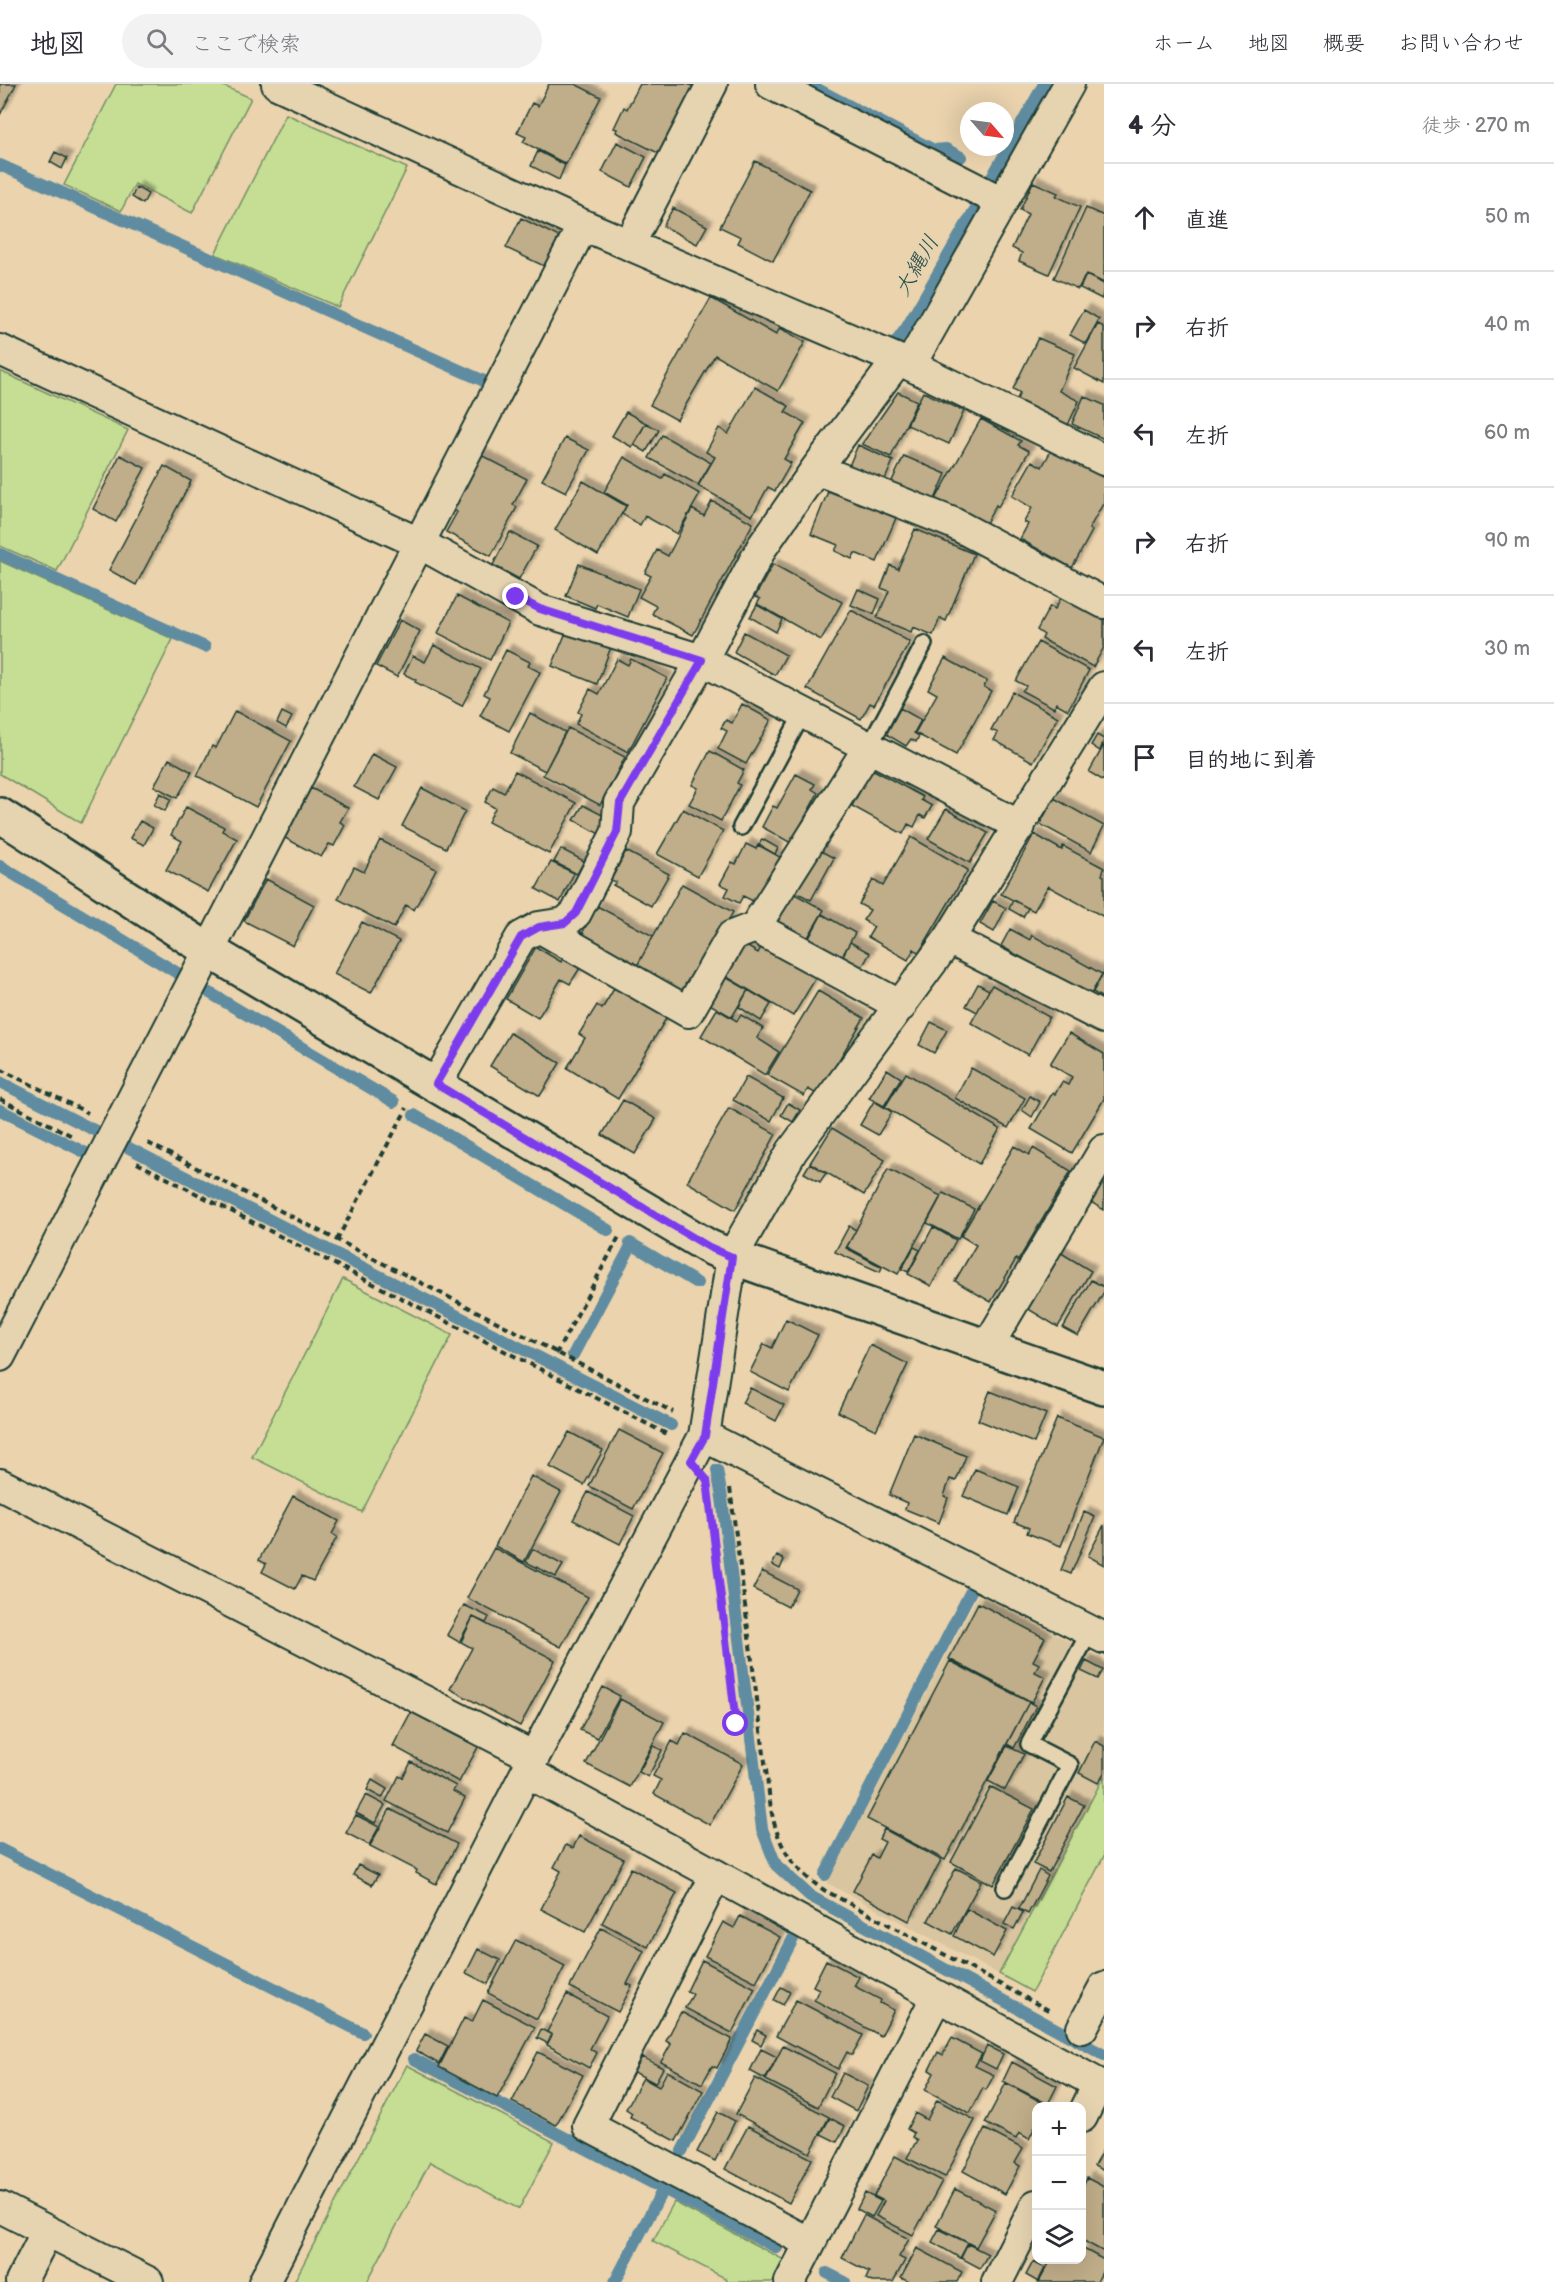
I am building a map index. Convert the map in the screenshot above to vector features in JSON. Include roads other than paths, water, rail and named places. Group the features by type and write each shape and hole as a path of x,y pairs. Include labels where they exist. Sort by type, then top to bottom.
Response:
{"street":[{"path":"277,84 583,225 904,363 1104,460"},
{"path":"629,245 712,84"},
{"path":"771,84 1002,202"},
{"path":"430,1081 521,937 539,927 565,923 576,913 617,832 620,803 702,660 762,547 816,469 904,363 1002,202 1069,84"},
{"path":"0,1356 583,225"},
{"path":"0,350 419,543 540,609 702,660 1020,825"},
{"path":"816,469 953,523 1104,603"},
{"path":"264,2282 691,1461 711,1439 732,1257 792,1151 949,939 1104,687"},
{"path":"539,927 688,1012 732,936 755,927 869,747"},
{"path":"0,815 208,950 709,1247 1104,1388"},
{"path":"755,927 901,1006"},
{"path":"949,939 1104,1018"},
{"path":"987,1347 1104,1150"},
{"path":"711,1439 1097,1634"},
{"path":"0,1484 531,1765 717,1875 1101,2086 1086,2110"},
{"path":"717,1875 588,2126 810,2243"},
{"path":"1082,2028 1104,1987"},
{"path":"790,2282 937,1996"},
{"path":"0,2207 148,2282"},
{"path":"997,2282 1033,2210"},
{"path":"21,2282 47,2231"}],"lane":[{"path":"869,747 924,644"},
{"path":"741,827 803,713"},
{"path":"1005,1888 1070,1765 1029,1744 1097,1634"}],"waterway":[{"path":"808,84 934,150 946,149 961,157"},
{"name":"大縄川","path":"991,179 1044,84"},
{"path":"0,165 484,381"},
{"name":"大縄川","path":"896,342 974,211"},
{"path":"0,554 205,647"},
{"path":"0,866 179,974"},
{"path":"210,993 394,1102"},
{"path":"0,1082 671,1425"},
{"path":"0,1110 86,1153"},
{"path":"414,1115 608,1230"},
{"path":"630,1243 697,1283"},
{"path":"573,1355 632,1244"},
{"path":"717,1470 762,1829 776,1865 810,1896 1104,2055"},
{"path":"825,1875 971,1591"},
{"path":"0,1849 363,2033"},
{"path":"682,2151 793,1939"},
{"path":"414,2059 777,2248"},
{"path":"615,2282 663,2189"},
{"path":"827,2273 845,2282"}]}
